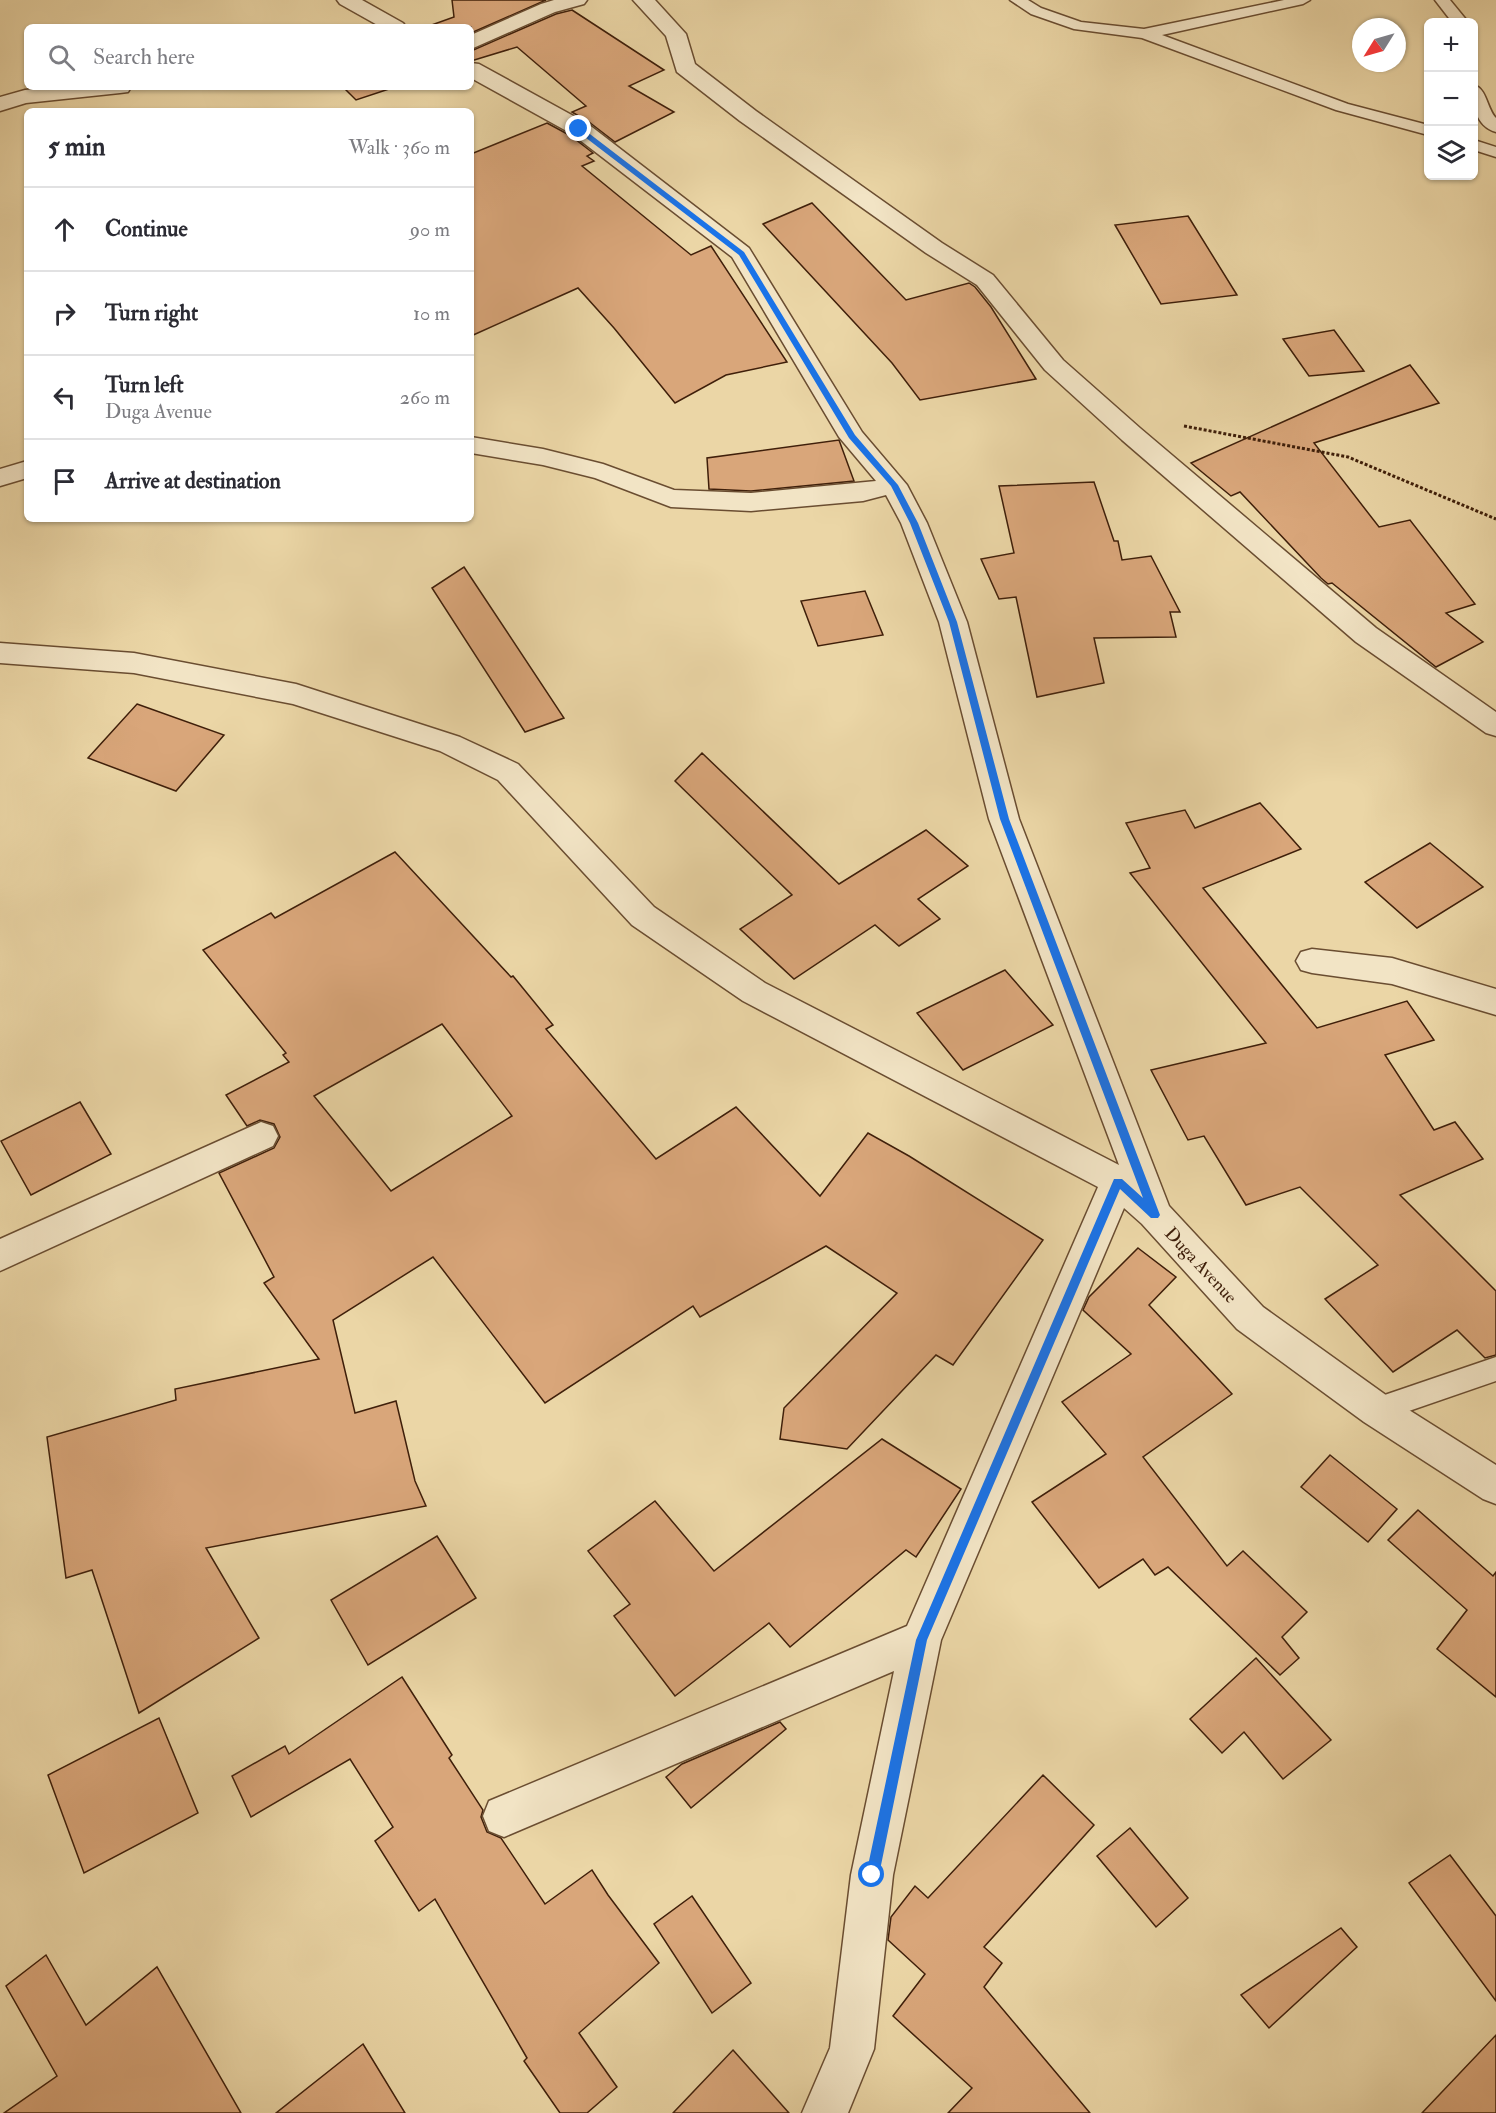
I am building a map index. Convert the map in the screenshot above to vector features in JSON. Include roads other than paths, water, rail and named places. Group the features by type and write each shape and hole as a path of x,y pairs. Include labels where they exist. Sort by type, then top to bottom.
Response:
{"street":[{"path":"325,0 342,9 387,24"},
{"path":"474,42 548,8 577,0"},
{"path":"643,0 676,34 685,67 748,116 934,248 985,280 1054,365 1110,412 1131,434 1366,635 1496,726"},
{"name":"Duga Avenue","path":"474,71 579,129 741,253 852,437 894,485 914,523 953,622 1004,819 1155,1215 1250,1318 1377,1410 1496,1486"},
{"path":"0,104 25,97 92,90"},
{"path":"474,446 543,457 603,472 671,498 751,502 863,492 894,485"},
{"path":"0,478 24,470"},
{"path":"0,653 134,663 296,694 450,744 508,772 643,916 754,992 1118,1182 1155,1215"},
{"path":"1312,961 1392,971 1496,1002"},
{"path":"0,1256 261,1136"},
{"path":"825,2113 852,2049 872,1875 921,1640 1118,1182"},
{"path":"504,1816 921,1640"}],"lane":[{"path":"1017,0 1036,11 1079,26 1144,34 1342,107 1424,129"},
{"path":"1144,34 1209,22 1303,0"},
{"path":"1442,0 1457,18"},
{"path":"1478,101 1484,115 1496,127"},
{"path":"1478,147 1496,152"},
{"path":"1377,1410 1496,1369"}]}
